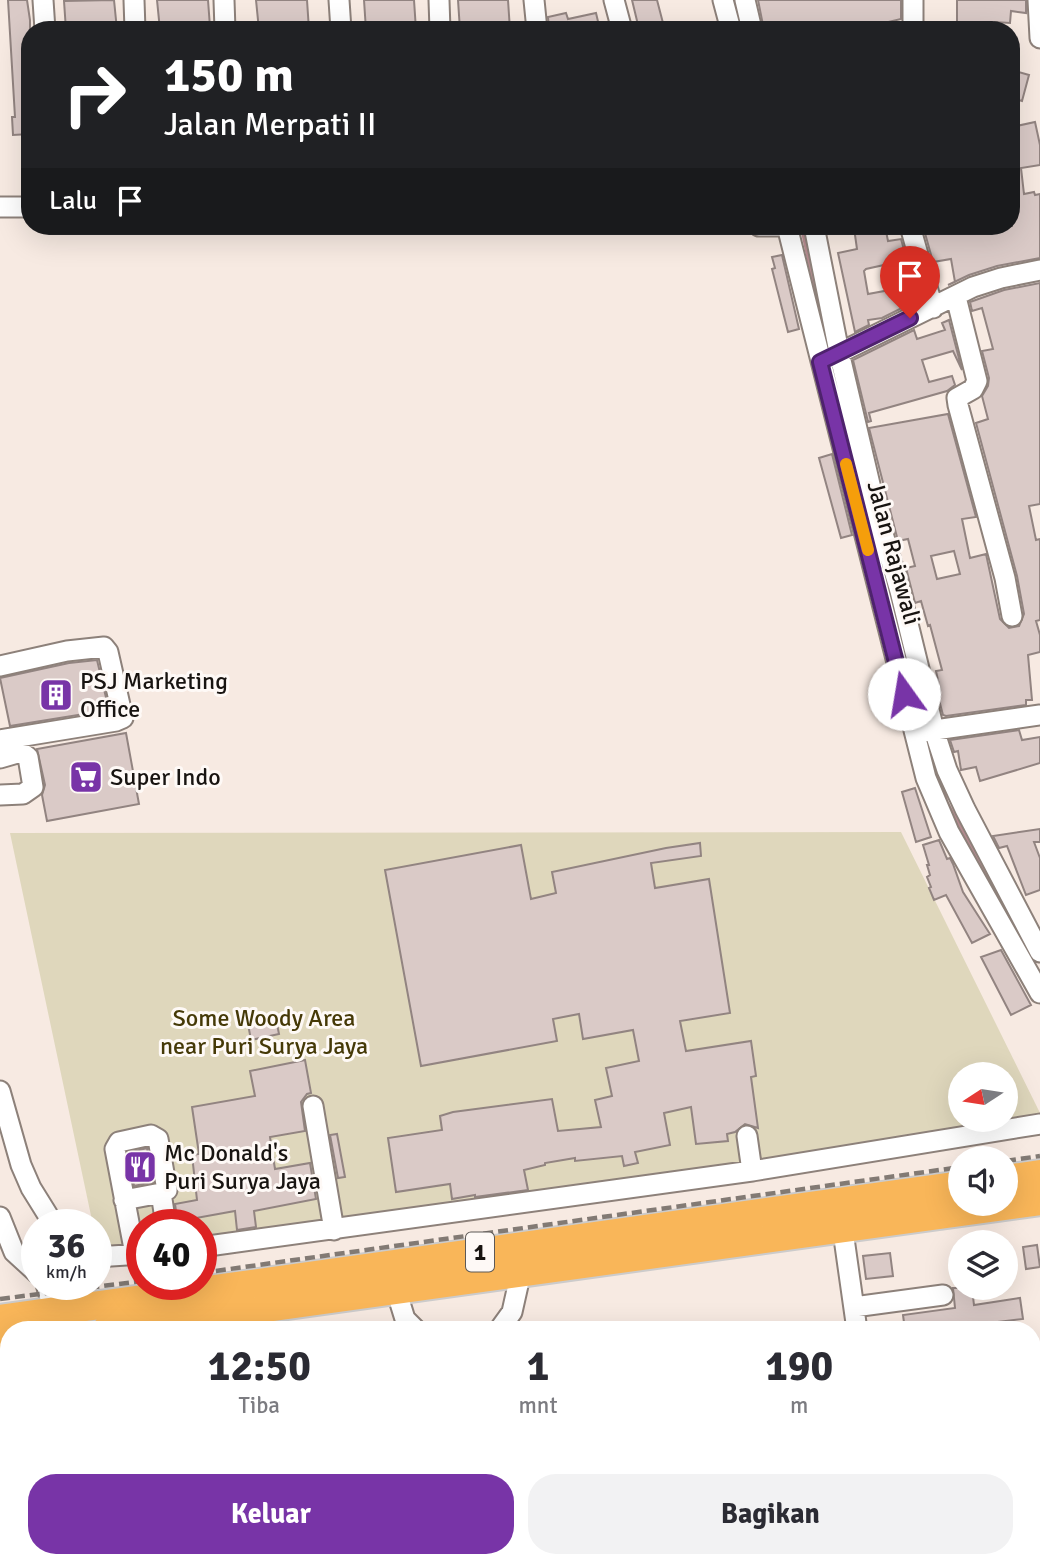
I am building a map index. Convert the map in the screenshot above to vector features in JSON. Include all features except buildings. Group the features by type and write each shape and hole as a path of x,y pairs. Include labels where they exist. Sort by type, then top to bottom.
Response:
{"highway":[{"path":"1018,1177 1040,1174"},
{"name":"1","path":"175,1321 521,1272 841,1215 948,1188"},
{"name":"1","path":"0,1320 841,1215 1040,1201"}],"street":[{"path":"43,0 45,21"},
{"path":"134,0 135,21"},
{"path":"224,0 225,21"},
{"path":"339,0 340,21"},
{"path":"439,0 440,21"},
{"path":"534,0 536,21"},
{"path":"598,0 614,0 619,21"},
{"path":"723,0 729,21"},
{"path":"745,0 750,21"},
{"path":"912,21 913,0"},
{"path":"1038,0 1040,38"},
{"path":"0,207 21,207"},
{"name":"Jalan Rajawali","path":"790,235 831,357 884,608 923,732 926,779 948,832 1040,993"},
{"path":"815,235 831,357 973,287 1040,270"},
{"path":"913,235 933,308"},
{"path":"956,297 977,380 973,389 957,398 958,405 1005,578 1012,616"},
{"path":"0,666 67,651 104,647 108,652 123,718 1,740"},
{"path":"1040,715 923,732 951,779 1040,952"},
{"path":"0,795 23,794 33,788 28,757 1,740"},
{"path":"0,1091 21,1165 44,1209"},
{"path":"313,1106 334,1230"},
{"path":"217,1245 752,1171 1040,1124"},
{"path":"124,1200 161,1194 167,1190 158,1139 151,1135 116,1144 115,1149 124,1200 126,1209"},
{"path":"747,1136 752,1171"},
{"path":"161,1194 163,1209"},
{"path":"841,1215 856,1321"},
{"path":"0,1217 14,1252 21,1257"},
{"path":"0,1265 21,1265"},
{"path":"505,1321 512,1311 521,1272"},
{"path":"396,1290 407,1321"},
{"path":"854,1307 943,1295"}],"green space":[{"name":"Some Woody Area near Puri Surya Jaya","path":"901,832 1015,1062 948,1062 948,1132 983,1132 217,1240 217,1209 126,1209 126,1252 112,1254 112,1209 90,1209 10,833"},
{"name":"Some Woody Area near Puri Surya Jaya","path":"1018,1069 1040,1113 1040,1124 1018,1127"}],"waterway":[{"path":"804,235 829,354"},
{"path":"937,768 946,802 1021,935"}],"railway":[{"path":"1018,1159 1040,1156"},
{"path":"217,1271 948,1169"},
{"path":"0,1299 126,1283"}],"slow traffic":[{"path":"846,464 868,550"}],"place":[{"name":"PSJ Marketing Office","path":"56,695"},
{"name":"Super Indo","path":"86,777"},
{"name":"Mc Donald's Puri Surya Jaya","path":"140,1167"}],"route":[{"path":"904,694 820,362 910,318"}]}
